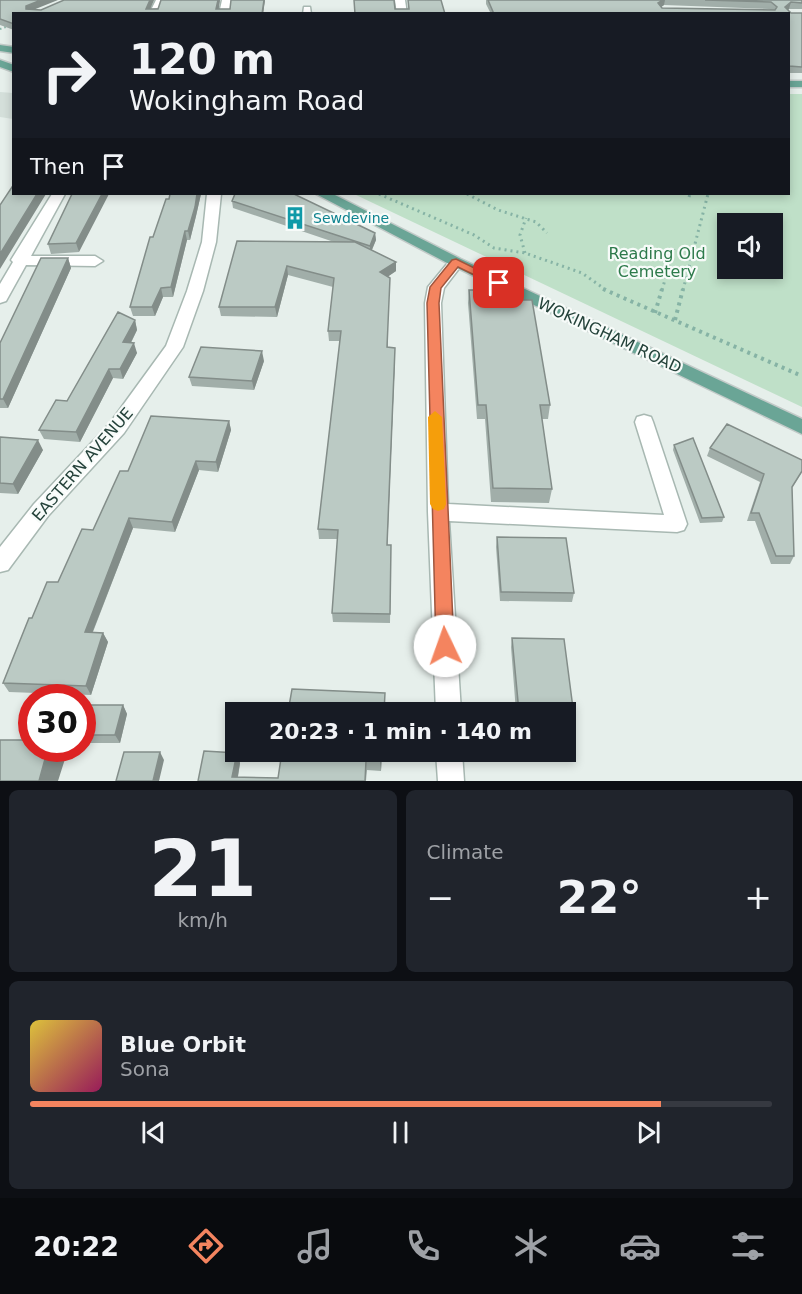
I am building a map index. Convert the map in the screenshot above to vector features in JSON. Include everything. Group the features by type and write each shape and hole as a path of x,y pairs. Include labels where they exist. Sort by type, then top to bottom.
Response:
{"main road":[{"name":"WOKINGHAM ROAD","path":"324,195 456,262 802,427"}],"street":[{"path":"0,298 19,260 57,195"},
{"name":"EASTERN AVENUE","path":"0,562 41,510 117,428 174,347 195,291 209,243 214,195"},
{"path":"19,260 95,261"},
{"path":"448,702 438,512 433,303 436,287 456,262"},
{"path":"438,512 676,524 644,422"},
{"path":"450,762 451,781"}],"path":[{"path":"381,195 474,235 503,252 525,253 582,273 605,290 802,376"},
{"path":"469,195 498,210 526,218 543,227 547,233"},
{"path":"675,320 708,195"},
{"path":"525,253 520,235 526,218"},
{"path":"655,313 674,249"}],"shaded area":[{"path":"0,92 12,93 12,119 0,117"}],"green space":[{"name":"Reading Old Cemetery","path":"790,94 802,94 802,407 356,195 790,195"}],"building":[{"path":"0,0 41,0 26,6 26,9 41,10 64,0 150,0 146,9 158,9 161,0 218,0 216,9 230,9 231,0 264,0 262,12 12,12 12,23 0,19"},
{"path":"354,0 394,0 395,9 409,9 408,0 441,0 444,12 355,12"},
{"path":"488,0 663,0 658,3 662,8 775,10 777,7 771,2 705,0 802,0 802,3 791,2 785,7 790,12 493,12"},
{"path":"790,12 802,13 802,67 790,66"},
{"path":"12,187 12,195 36,195 0,254 0,205"},
{"path":"72,195 101,195 76,243 48,244"},
{"path":"170,195 197,195 171,287 161,288 152,307 130,307 150,237 153,237 166,199 169,199"},
{"path":"235,195 296,195 375,233 370,246 232,201"},
{"path":"237,241 355,242 396,262 380,272 390,278 387,347 395,348 387,545 391,545 390,614 332,613 338,530 318,529 341,331 328,331 334,278 287,266 275,307 219,307"},
{"path":"41,258 68,258 3,399 0,399 0,343"},
{"path":"469,290 491,290 492,300 532,300 550,405 540,405 552,489 493,488 486,405 478,405"},
{"path":"118,312 135,320 123,342 134,343 120,369 109,369 76,432 39,430 56,400 67,401"},
{"path":"201,347 262,351 252,381 189,377"},
{"path":"151,416 229,421 216,462 196,461 172,522 129,518 85,632 103,633 87,684 3,683 29,618 32,618 47,582 58,582 82,529 93,530 120,471 128,471"},
{"path":"727,424 802,460 802,471 792,487 794,556 776,556 759,513 751,513 764,474 710,448"},
{"path":"0,437 38,440 13,484 0,483"},
{"path":"693,438 724,517 702,518 674,445"},
{"path":"497,537 566,538 574,593 501,592"},
{"path":"512,638 564,639 572,702 518,702"},
{"path":"292,689 385,693 385,702 290,702"},
{"path":"96,705 123,705 115,735 96,735"},
{"path":"0,740 18,740 18,762 44,762 39,781 0,781"},
{"path":"204,751 225,752 225,762 235,762 232,777 278,778 280,762 366,762 365,781 198,781"},
{"path":"124,752 160,752 153,781 116,781"}],"slow traffic":[{"path":"435,417 438,504"}],"place":[{"name":"Sewdevine","path":"295,218"}],"route":[{"path":"445,646 438,512 433,303 436,287 456,262 499,283"}]}
